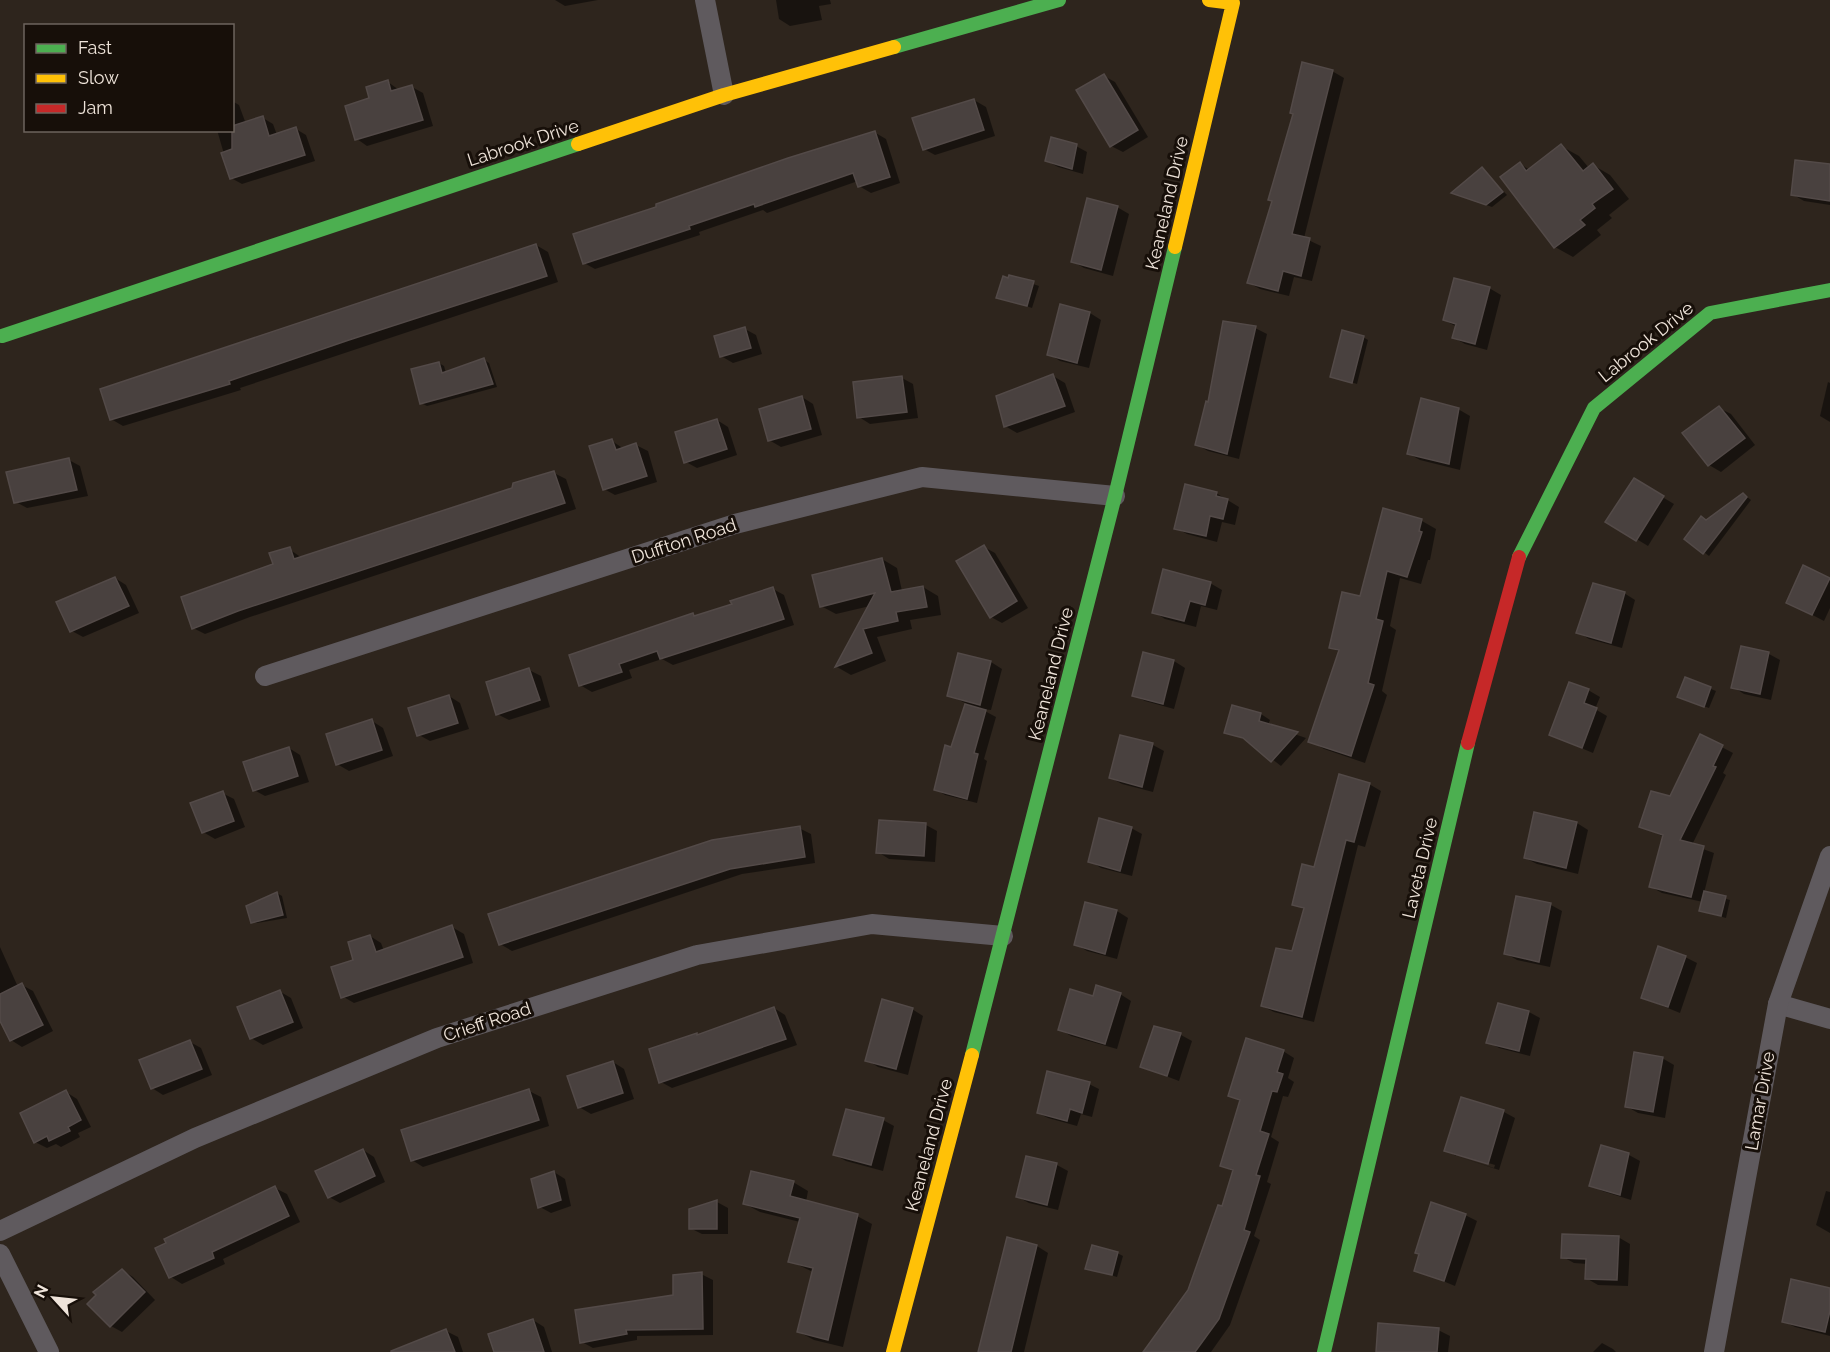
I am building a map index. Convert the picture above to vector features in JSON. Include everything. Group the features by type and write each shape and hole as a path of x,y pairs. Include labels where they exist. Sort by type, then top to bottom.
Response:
{"street":[{"path":"705,0 724,95"},
{"name":"Labrook Drive","path":"2,336 724,95 1059,0"},
{"name":"Keaneland Drive","path":"893,1352 1003,936 1115,496 1233,3 1209,0"},
{"name":"Labrook Drive","path":"1594,408 1710,313 1830,290"},
{"name":"Laveta Drive","path":"1324,1352 1480,692 1515,565 1594,408"},
{"name":"Duffton Road","path":"265,676 735,524 922,477 1115,496"},
{"name":"Lamar Drive","path":"1714,1352 1778,1004 1830,856"},
{"name":"Crieff Road","path":"0,1231 195,1138 437,1038 697,955 872,924 1003,936"},
{"path":"1778,1004 1830,1018"},
{"path":"0,1254 49,1352"}],"building":[{"path":"1302,62 1333,70 1292,234 1310,238 1301,276 1283,271 1278,291 1247,283 1272,201 1268,200 1293,114 1290,113"},
{"path":"1104,74 1138,130 1110,147 1076,90"},
{"path":"388,80 391,91 412,85 423,120 355,140 345,106 369,98 366,87"},
{"path":"974,99 984,130 923,150 912,118"},
{"path":"263,116 269,136 296,127 305,155 230,179 221,153 232,149 234,125"},
{"path":"875,131 890,177 858,187 853,173 755,207 754,204 689,226 690,229 583,264 573,234 656,207 656,204 788,158"},
{"path":"1051,137 1077,144 1072,169 1045,161"},
{"path":"1561,144 1583,171 1593,163 1613,189 1592,204 1595,208 1580,220 1585,225 1554,248 1500,177 1520,162 1526,171"},
{"path":"1795,160 1830,164 1830,201 1791,195"},
{"path":"1482,167 1503,192 1486,205 1451,193"},
{"path":"1087,198 1118,206 1101,270 1071,262"},
{"path":"536,244 547,276 349,340 229,381 230,384 110,420 100,389"},
{"path":"1009,275 1034,281 1027,306 996,298 1003,276 1008,278"},
{"path":"1454,278 1490,287 1475,344 1452,338 1456,324 1443,320"},
{"path":"1060,304 1090,312 1077,363 1047,355"},
{"path":"1223,321 1256,326 1227,454 1195,445 1206,401 1208,402"},
{"path":"745,327 751,348 720,357 714,336"},
{"path":"1342,330 1364,336 1352,383 1330,377"},
{"path":"484,358 493,384 420,404 411,369 439,362 442,373"},
{"path":"1053,374 1065,406 1004,427 996,396"},
{"path":"902,376 907,412 857,418 853,382"},
{"path":"802,396 811,429 768,441 759,409"},
{"path":"1421,398 1459,408 1449,464 1407,454"},
{"path":"1719,406 1745,438 1708,466 1682,433"},
{"path":"717,419 727,449 684,463 675,432"},
{"path":"612,439 616,450 636,443 647,476 603,490 589,446"},
{"path":"69,458 77,490 14,503 6,472"},
{"path":"554,471 565,503 238,611 192,629 181,597 273,564 269,553 290,547 294,559 512,488 513,483"},
{"path":"1634,478 1664,496 1636,541 1605,522"},
{"path":"1185,484 1217,492 1216,496 1228,499 1223,519 1210,516 1206,536 1174,529"},
{"path":"1743,493 1747,497 1703,554 1684,539 1701,516 1706,520"},
{"path":"1383,508 1422,519 1419,531 1422,532 1407,577 1387,571 1376,619 1383,621 1368,683 1374,685 1351,756 1308,742 1339,650 1329,648 1342,592 1360,596"},
{"path":"984,545 1017,601 990,618 956,561"},
{"path":"882,558 891,592 923,586 927,607 896,612 898,621 863,629 872,653 835,667 875,593 820,607 812,575"},
{"path":"1803,565 1830,578 1812,615 1786,603"},
{"path":"1163,569 1211,582 1205,605 1190,601 1184,621 1152,613"},
{"path":"115,577 129,606 70,632 56,602"},
{"path":"1593,583 1625,592 1611,643 1576,633"},
{"path":"773,587 784,619 660,659 657,651 619,664 622,672 579,686 569,655 693,613 694,616 732,604 730,601"},
{"path":"1741,646 1769,652 1760,694 1731,688"},
{"path":"1143,652 1174,660 1163,704 1132,696"},
{"path":"958,653 991,661 980,705 947,696"},
{"path":"529,668 540,700 496,715 486,682"},
{"path":"1685,677 1711,687 1704,707 1677,697"},
{"path":"1569,682 1589,689 1584,703 1597,708 1582,748 1549,735"},
{"path":"449,695 458,723 417,736 408,708"},
{"path":"965,704 986,710 974,753 978,754 967,799 934,790 945,745 951,747"},
{"path":"1232,705 1261,713 1259,721 1298,732 1271,762 1243,738 1224,733"},
{"path":"372,719 382,750 336,765 326,734"},
{"path":"1700,734 1723,745 1713,766 1716,767 1680,840 1704,846 1691,897 1649,887 1663,835 1639,827 1651,791 1670,796"},
{"path":"1120,735 1153,743 1142,787 1109,778"},
{"path":"289,747 298,776 253,791 243,762"},
{"path":"1339,774 1370,783 1354,842 1346,840 1302,1017 1261,1006 1276,948 1292,951 1304,908 1292,905 1302,864 1314,867"},
{"path":"223,791 234,821 202,833 190,803"},
{"path":"1534,812 1577,822 1566,868 1524,858"},
{"path":"1099,818 1132,827 1120,871 1088,862"},
{"path":"879,820 926,823 924,856 876,853"},
{"path":"800,826 805,857 730,869 499,945 488,914 712,840"},
{"path":"1704,891 1726,896 1721,916 1699,911"},
{"path":"277,892 283,915 251,923 246,906"},
{"path":"1516,896 1551,903 1539,962 1504,954"},
{"path":"1085,902 1117,910 1105,954 1074,945"},
{"path":"452,925 463,957 341,998 331,967 353,960 348,942 370,935 376,952"},
{"path":"1658,946 1686,956 1668,1007 1641,998"},
{"path":"22,983 43,1025 10,1041 0,1021 0,994"},
{"path":"1096,985 1121,993 1105,1044 1058,1030 1070,989 1093,996"},
{"path":"280,990 293,1022 250,1039 237,1007"},
{"path":"882,999 913,1008 896,1069 865,1061"},
{"path":"1498,1003 1529,1011 1519,1051 1486,1043"},
{"path":"774,1007 786,1039 659,1083 649,1049 697,1033 697,1035"},
{"path":"1154,1026 1181,1033 1167,1076 1140,1067"},
{"path":"1246,1038 1284,1050 1277,1072 1283,1074 1277,1092 1272,1091 1260,1131 1269,1134 1256,1175 1260,1176 1244,1230 1250,1232 1219,1319 1195,1352 1143,1352 1188,1290 1218,1205 1222,1206 1233,1170 1220,1166 1240,1100 1228,1096"},
{"path":"190,1040 202,1069 151,1089 139,1060"},
{"path":"1634,1052 1663,1057 1653,1112 1625,1107"},
{"path":"613,1061 623,1093 578,1108 567,1076"},
{"path":"1047,1071 1090,1082 1082,1113 1070,1109 1067,1121 1037,1113"},
{"path":"529,1089 539,1120 411,1161 401,1130"},
{"path":"66,1090 81,1120 68,1127 70,1131 49,1141 47,1136 34,1143 20,1113"},
{"path":"1461,1097 1504,1110 1488,1164 1444,1151"},
{"path":"846,1109 884,1118 871,1165 833,1155"},
{"path":"1601,1145 1629,1153 1620,1195 1589,1186"},
{"path":"363,1149 375,1176 328,1198 315,1171"},
{"path":"1026,1156 1057,1163 1047,1205 1016,1197"},
{"path":"554,1171 561,1200 538,1208 531,1179"},
{"path":"751,1171 794,1181 790,1196 858,1214 828,1340 797,1332 813,1268 788,1262 800,1218 743,1204"},
{"path":"275,1186 289,1216 212,1252 214,1258 169,1278 155,1248 166,1243 164,1239"},
{"path":"717,1200 717,1229 689,1229 689,1209"},
{"path":"1431,1202 1466,1214 1444,1281 1414,1271 1419,1254 1415,1253"},
{"path":"1562,1234 1619,1236 1617,1280 1585,1279 1586,1259 1561,1258"},
{"path":"1007,1237 1037,1245 1011,1352 978,1352"},
{"path":"1092,1245 1118,1252 1112,1275 1085,1269"},
{"path":"122,1269 145,1292 110,1327 87,1304 96,1295 93,1292"},
{"path":"702,1272 703,1329 626,1330 627,1334 580,1343 575,1310 673,1295 673,1275"},
{"path":"1791,1279 1830,1288 1830,1311 1825,1332 1782,1322"},
{"path":"533,1319 544,1352 494,1352 488,1334"},
{"path":"1378,1323 1439,1328 1437,1352 1376,1352"},
{"path":"446,1329 455,1352 391,1352 391,1351"}],"traffic: fast":[{"path":"894,47 1059,0"},
{"path":"2,336 578,144"},
{"path":"972,1055 1115,496 1175,247"},
{"path":"1519,557 1594,408 1710,313 1830,290"},
{"path":"1324,1352 1468,743"}],"traffic: slow":[{"path":"1175,247 1233,3 1209,0"},
{"path":"578,144 724,95 894,47"},
{"path":"893,1352 972,1055"}],"traffic: jam":[{"path":"1468,743 1519,557"}]}
